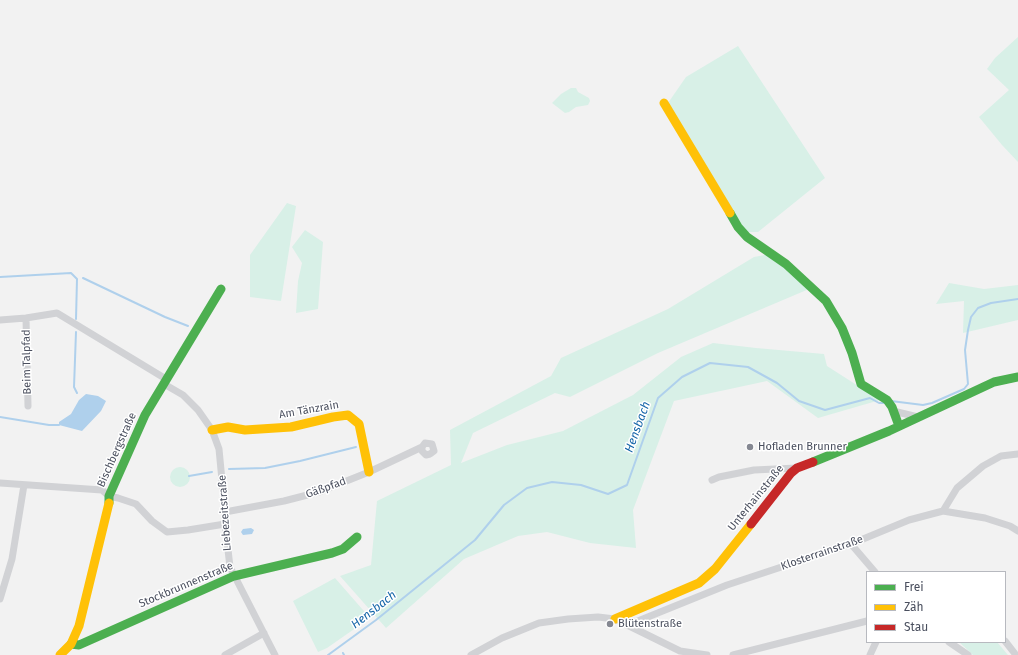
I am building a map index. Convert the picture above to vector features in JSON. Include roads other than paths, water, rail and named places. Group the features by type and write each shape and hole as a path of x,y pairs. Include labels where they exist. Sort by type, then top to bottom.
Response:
{"street":[{"path":"664,103 738,227 747,237 786,264 826,301 842,328 852,352 861,384 891,406 918,417"},
{"name":"Bischbergstraße","path":"60,655 71,644 78,626 109,502 109,496 146,415 220,289"},
{"name":"Liebezeitstraße","path":"0,320 57,313 165,382 183,395 198,410 212,430 219,449 230,566 275,655"},
{"name":"Beim Talpfad","path":"26,318 28,406"},
{"name":"Unterhainstraße","path":"615,619 699,583 715,569 791,472 796,468 899,426 994,382 1018,377"},
{"path":"891,406 899,426"},
{"name":"Am Tänzrain","path":"212,430 228,427 245,430 291,427 333,416 348,415 359,424 368,472"},
{"name":"Gäßpfad","path":"225,512 284,501 319,492 368,472 422,447"},
{"path":"943,511 956,488 983,466 1001,456 1018,454"},
{"path":"712,480 719,477 754,470 796,468"},
{"path":"0,483 102,490 109,496 136,504 152,521 167,532 225,524"},
{"path":"0,599 12,559 24,485"},
{"name":"Klosterrainstraße","path":"628,625 727,585 851,544 909,520 943,511 985,518 1018,530"},
{"name":"Stockbrunnenstraße","path":"71,644 79,645 234,576 332,553 343,549 357,537"},
{"path":"851,544 874,571"},
{"path":"471,655 502,638 539,623 585,617 615,619 679,653 707,655"},
{"path":"733,655 866,621"},
{"path":"225,655 264,633"},
{"path":"1006,642 1016,655"},
{"path":"870,655 876,643"},
{"path":"950,643 968,655"}],"water":[{"path":"86,394 98,396 106,401 101,411 82,431 59,425 59,422 71,414 79,400"},
{"path":"251,528 254,530 252,534 243,535 241,532 243,529"}],"waterway":[{"path":"0,277 71,273 77,279 76,319"},
{"path":"83,278 165,317 188,326"},
{"name":"Hensbach","path":"891,401 923,405 932,403 964,389 968,384 965,350 971,317 978,308 991,303 1018,299"},
{"path":"76,332 74,387 77,393"},
{"name":"Hensbach","path":"328,655 376,620 475,540 504,505 527,488 552,482 581,485 608,494 627,485 658,398 682,377 710,363 748,367 777,383 799,401 825,410 870,398 879,403 885,403"},
{"path":"0,417 49,425 59,425"},
{"path":"229,469 265,468 356,447"},
{"path":"189,476 212,472"}],"place":[{"name":"Hofladen Brunner","path":"750,447"},
{"name":"Blütenstraße","path":"610,624"}]}
